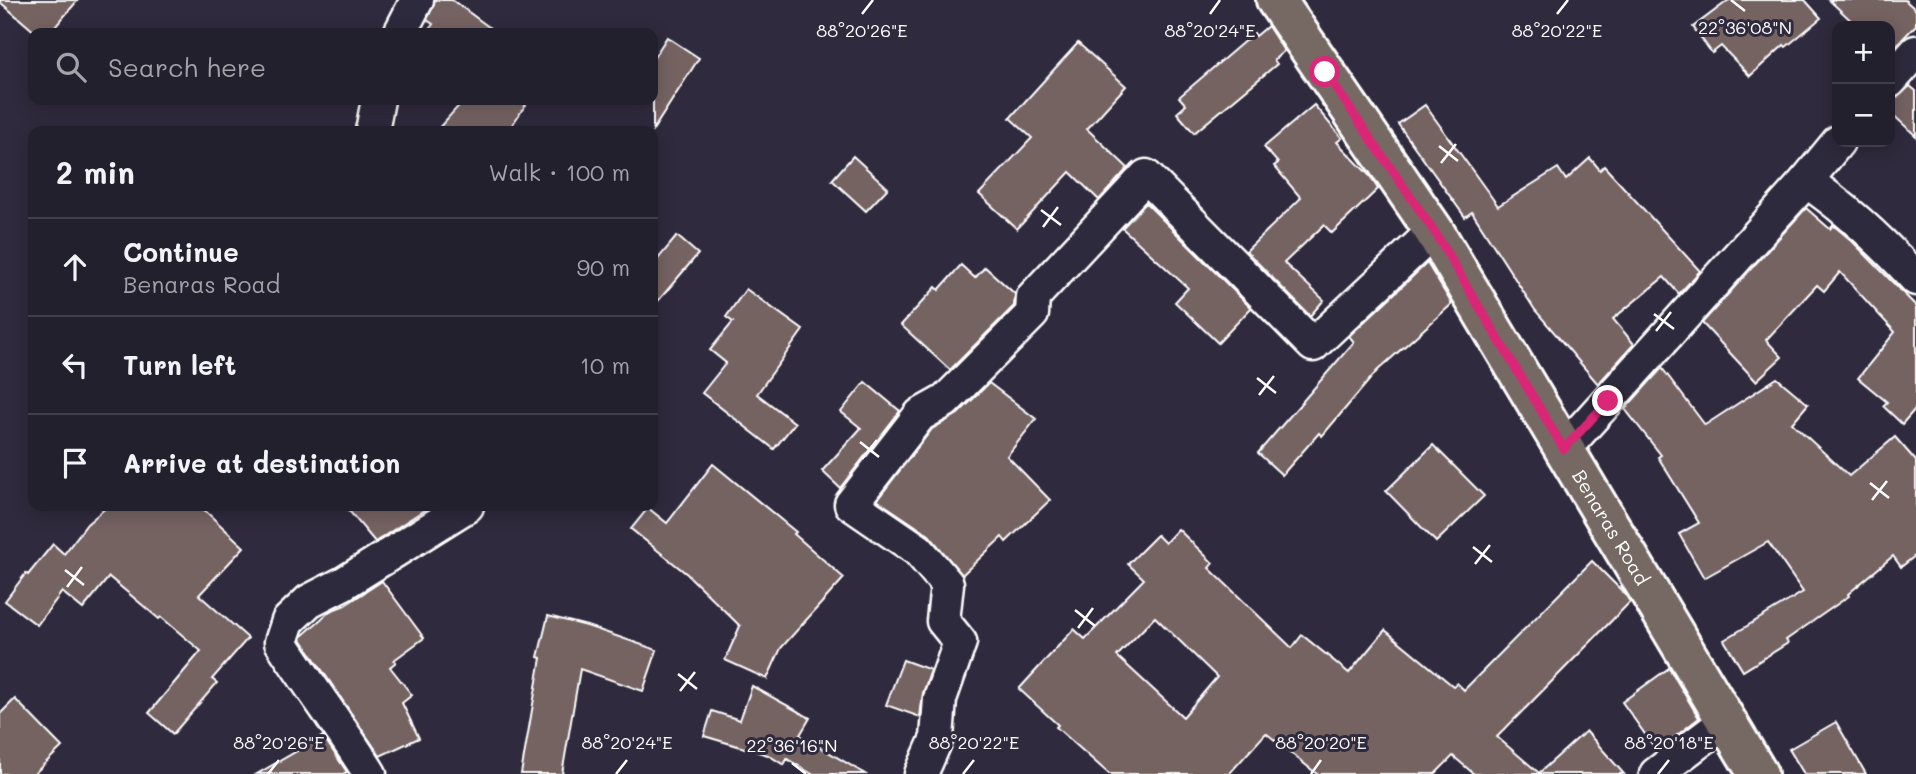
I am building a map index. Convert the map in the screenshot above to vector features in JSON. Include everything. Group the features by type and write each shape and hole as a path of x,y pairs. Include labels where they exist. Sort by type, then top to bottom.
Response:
{"main road":[{"name":"Benaras Road","path":"1276,0 1434,231 1758,774"}],"street":[{"path":"403,28 417,0"},
{"path":"1895,75 1916,52"},
{"path":"373,126 377,105"},
{"path":"1564,449 1834,147"},
{"path":"921,774 937,738 940,699 960,642 943,621 947,584 918,550 851,504 920,415 945,401 1032,314 1033,297 1146,176 1314,345 1434,231"},
{"path":"1806,181 1834,201 1916,279"},
{"path":"370,774 335,718 281,642 288,621 309,601 344,583 459,511"},
{"path":"1656,774 1726,721"}],"building":[{"path":"78,0 54,28 30,28 0,2"},
{"path":"435,0 452,0 490,28 430,28 433,24 427,20"},
{"path":"1729,0 1805,0 1821,18 1786,47 1784,45 1750,76 1721,46 1712,53 1693,27"},
{"path":"1829,0 1905,0 1916,10 1916,25 1895,47 1895,21 1852,21"},
{"path":"1268,26 1284,51 1274,60 1277,64 1194,133 1177,113 1186,105 1179,97 1254,33 1256,36"},
{"path":"667,37 699,58 656,126 653,126 653,105 658,105 658,51"},
{"path":"1078,43 1126,86 1087,129 1128,168 1099,200 1070,172 1017,229 979,194 1032,138 1010,118"},
{"path":"1910,86 1916,91 1916,136 1895,117 1896,98"},
{"path":"459,105 526,105 511,126 441,126"},
{"path":"1314,105 1342,138 1337,142 1370,176 1378,189 1332,233 1324,225 1284,263 1324,300 1310,316 1246,251 1301,198 1274,166 1278,163 1264,147"},
{"path":"1425,105 1498,206 1558,168 1566,180 1590,158 1600,170 1604,166 1700,271 1679,294 1664,277 1613,319 1634,344 1598,384 1535,310 1472,212 1465,217 1398,124"},
{"path":"853,156 888,188 866,211 832,180"},
{"path":"1146,203 1251,308 1218,343 1175,302 1188,288 1122,228"},
{"path":"1806,208 1830,229 1833,225 1851,240 1916,306 1916,408 1902,424 1883,406 1887,402 1858,378 1895,332 1840,272 1824,291 1817,285 1766,340 1782,357 1756,381 1702,323"},
{"path":"677,236 698,254 658,301 658,259"},
{"path":"1427,263 1452,304 1377,371 1322,436 1319,433 1282,475 1258,453 1354,342 1349,336"},
{"path":"961,265 975,278 985,267 1015,294 1014,306 950,370 901,325 936,287 939,290"},
{"path":"746,289 803,330 757,394 795,423 774,449 702,393 726,363 710,350 733,322 726,317"},
{"path":"1662,368 1705,425 1777,378 1808,404 1792,423 1849,476 1895,437 1916,461 1916,555 1901,567 1893,556 1848,594 1849,596 1786,640 1788,643 1743,671 1724,640 1803,592 1768,542 1704,578 1679,534 1699,523 1658,457 1661,455 1625,409"},
{"path":"865,382 900,411 840,488 822,471 861,428 841,412"},
{"path":"989,383 1036,419 1007,456 1050,500 1006,542 1002,537 962,575 929,535 877,500 932,429 958,414"},
{"path":"1433,445 1484,496 1436,542 1386,491"},
{"path":"713,464 796,532 794,534 844,578 781,648 767,679 725,660 740,626 687,574 631,529 646,511 652,511 667,523"},
{"path":"102,511 205,511 244,547 199,595 248,638 212,679 217,683 173,734 149,713 201,651 161,617 159,619 109,577 83,609 62,592 37,625 5,601 53,544 64,554 87,524"},
{"path":"349,511 422,511 375,542"},
{"path":"1178,529 1213,563 1209,568 1292,648 1302,635 1349,673 1385,630 1453,686 1457,683 1464,690 1592,561 1630,602 1497,737 1539,773 1586,731 1624,774 1474,774 1453,756 1435,774 1317,774 1266,733 1229,774 1109,774 1056,727 1058,725 1019,689 1074,629 1085,639 1144,579 1128,564 1157,535 1165,543","holes":["1155,617 1217,677 1183,717 1117,656"]},
{"path":"382,581 424,638 394,660 396,662 390,667 412,695 402,703 419,738 380,756 301,639 330,611 345,605"},
{"path":"548,616 657,650 643,691 580,669 562,774 521,774 541,658 538,657"},
{"path":"903,660 931,670 923,693 920,717 886,705"},
{"path":"1669,668 1699,718 1657,751 1622,702"},
{"path":"752,686 810,718 800,735 865,774 812,774 787,759 784,765 768,755 704,736 712,711 740,720"},
{"path":"15,699 62,747 34,774 0,774 0,714"},
{"path":"1836,722 1866,774 1804,774 1789,749"},
{"path":"323,736 347,772 257,774"}],"route":[{"path":"1325,72 1434,231 1564,449 1608,401"}]}
